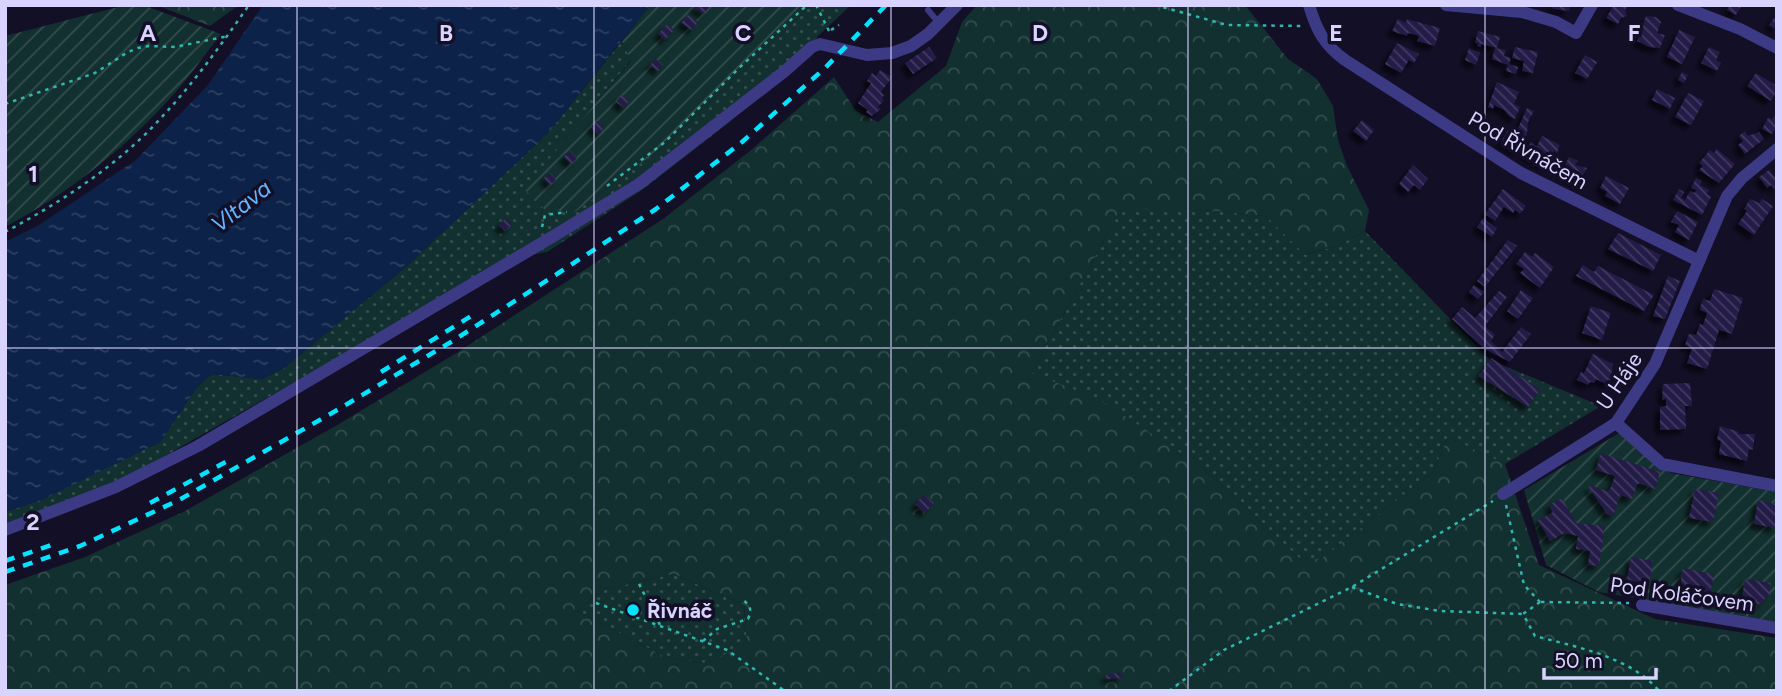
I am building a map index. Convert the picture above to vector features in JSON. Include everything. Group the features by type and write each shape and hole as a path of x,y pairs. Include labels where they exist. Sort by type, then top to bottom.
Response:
{"street":[{"path":"5,530 116,487 198,446 552,237 639,184 812,47 820,44 867,54 892,53 911,46 957,5"},
{"path":"1309,5 1315,26"},
{"path":"1446,5 1522,12 1556,22 1576,33 1592,5"},
{"path":"1678,5 1740,29 1777,48"},
{"name":"Pod Řivnáčem","path":"1315,26 1327,45 1345,60 1521,173 1699,261"},
{"name":"U Háje","path":"1503,494 1616,423 1655,364 1727,196 1742,178 1777,149"},
{"path":"1616,423 1662,464 1777,486"},
{"name":"Pod Koláčovem","path":"1642,604 1777,628"}],"lane":[{"path":"929,10 939,23"}],"path":[{"path":"5,232 94,177 160,120 228,36 249,5"},
{"path":"605,188 665,142 807,5"},
{"path":"816,5 829,31"},
{"path":"1155,5 1227,26 1315,26"},
{"path":"5,104 95,73 138,48 176,47 228,36"},
{"path":"552,237 541,226 545,215 569,212"},
{"path":"1169,691 1224,650 1352,587 1503,494 1524,585 1540,602 1523,614 1440,611 1397,604 1352,587"},
{"path":"639,584 661,626"},
{"path":"703,641 717,629 748,619 750,606 743,600"},
{"name":"Pod Koláčovem","path":"1540,602 1612,601 1642,604"},
{"path":"596,603 727,650 785,691"},
{"path":"1523,614 1535,636 1616,662 1647,677 1659,691"}],"green space":[{"path":"126,5 143,5 221,34 174,94 116,151 74,184 5,227 5,36"},
{"path":"156,5 239,5 210,26"},
{"path":"650,5 811,5 666,145 575,212 545,210 524,189 631,61 622,41"},
{"path":"811,5 851,5 818,36 809,51 727,124 642,190 547,252 512,258 114,485 5,528 5,512 42,499 160,442 197,387 212,374 262,379 284,368 408,265 548,133 622,41 631,60 525,189 575,212 666,145"},
{"path":"977,5 1245,5 1288,59 1317,79 1333,106 1338,140 1347,166 1369,210 1365,231 1339,245 1305,255 1266,216 1183,208 1125,210 1118,215 1031,373 1099,399 1202,467 1299,558 1321,559 1433,472 1448,437 1505,464 1539,565 1655,619 1777,638 1777,691 5,691 5,585 85,557 185,511 339,424 458,352 663,219 750,151 834,77 856,111 878,122 946,66 962,22","holes":["674,574 744,605 747,645 704,663 665,657 578,611 605,589"]},
{"path":"1135,208 1183,208 1266,216 1306,255 1339,245 1365,231 1490,360 1601,406 1505,464 1448,437 1433,472 1320,560 1299,558 1202,467 1031,373 1118,215"},
{"path":"1621,432 1671,473 1777,492 1777,622 1599,592 1546,565 1524,490"},
{"path":"674,574 744,605 747,646 704,663 665,657 578,611 605,589"}],"water":[{"name":"Vltava","path":"263,5 650,5 548,133 408,265 284,368 262,379 212,374 197,387 160,442 42,500 5,512 5,242 39,225 136,160 208,85"}],"building":[{"path":"696,5 709,7 704,14 695,8"},
{"path":"1549,5 1570,5 1569,11 1554,9"},
{"path":"1614,5 1628,5 1625,10 1627,16 1621,18 1618,24 1606,18"},
{"path":"1730,5 1742,5 1736,15 1727,10"},
{"path":"1777,14 1777,30 1769,25"},
{"path":"688,15 698,22 692,30 681,23"},
{"path":"1646,16 1656,17 1661,22 1657,33 1665,35 1660,48 1649,47 1637,41"},
{"path":"1398,19 1406,23 1407,19 1440,28 1435,46 1417,41 1419,36 1408,33 1407,36 1392,31"},
{"path":"667,24 674,30 665,40 658,34"},
{"path":"1679,30 1695,37 1682,64 1667,57"},
{"path":"1478,31 1500,37 1497,48 1481,44 1481,47 1477,46 1478,43 1475,43"},
{"path":"1397,43 1419,54 1414,63 1409,60 1401,73 1385,64"},
{"path":"929,47 937,58 913,74 905,63"},
{"path":"1515,47 1538,52 1533,73 1522,71 1524,61 1512,58"},
{"path":"1709,47 1720,52 1716,60 1721,63 1717,71 1701,63"},
{"path":"1469,48 1480,53 1476,65 1465,60"},
{"path":"1495,48 1506,50 1504,56 1511,58 1509,64 1518,67 1516,74 1506,71 1508,65 1492,59"},
{"path":"1585,55 1597,62 1587,79 1575,73"},
{"path":"656,59 663,65 658,71 650,65"},
{"path":"880,70 892,77 881,92 884,100 878,107 881,109 872,116 858,103 871,83 867,81 872,73 876,76"},
{"path":"1682,72 1688,75 1684,83 1678,80"},
{"path":"1756,73 1777,86 1771,101 1747,86"},
{"path":"1497,82 1519,92 1514,104 1520,107 1515,119 1494,105 1493,109 1488,107"},
{"path":"1657,89 1675,98 1670,109 1652,100"},
{"path":"1688,93 1704,101 1691,125 1675,117"},
{"path":"622,95 629,101 624,108 616,102"},
{"path":"1527,108 1534,111 1518,151 1501,142 1508,130 1516,133"},
{"path":"1777,114 1777,127 1772,134 1762,129 1768,118 1772,119"},
{"path":"1362,120 1374,130 1366,141 1353,131"},
{"path":"597,121 604,128 598,134 591,127"},
{"path":"1745,131 1748,136 1759,132 1764,139 1745,154 1738,145 1743,141 1739,136"},
{"path":"1542,136 1560,145 1546,166 1524,155 1531,142 1537,146"},
{"path":"1717,149 1735,164 1719,183 1699,170 1703,166 1699,163 1710,150 1714,153"},
{"path":"570,151 577,158 571,164 564,157"},
{"path":"1569,157 1578,161 1575,165 1587,168 1579,183 1561,173"},
{"path":"1413,165 1428,179 1420,190 1414,185 1408,192 1399,184"},
{"path":"1769,170 1777,180 1777,191 1771,185 1767,188 1759,177"},
{"path":"551,173 556,180 550,185 544,178"},
{"path":"1606,176 1629,188 1620,204 1605,196 1607,192 1600,188"},
{"path":"1696,178 1702,181 1700,185 1709,190 1707,194 1711,197 1702,215 1673,200 1679,189 1684,192 1681,198 1685,200 1690,191 1695,193 1696,190 1691,188"},
{"path":"1503,189 1526,206 1520,214 1504,207 1495,221 1485,214"},
{"path":"1750,199 1759,203 1762,199 1773,206 1754,235 1738,224 1747,211 1744,209"},
{"path":"1677,211 1698,222 1689,240 1675,232 1679,225 1671,222"},
{"path":"506,218 512,225 505,231 499,225"},
{"path":"1483,218 1497,228 1492,237 1477,227"},
{"path":"1618,233 1661,255 1653,271 1608,249"},
{"path":"1508,240 1517,246 1485,287 1477,281"},
{"path":"1525,252 1532,257 1535,253 1554,267 1540,288 1520,273 1524,269 1516,264"},
{"path":"1583,265 1594,272 1598,266 1654,295 1644,311 1576,276"},
{"path":"1668,276 1680,281 1665,319 1653,316"},
{"path":"1474,285 1484,292 1478,299 1469,292"},
{"path":"1714,289 1743,298 1732,334 1719,330 1707,369 1687,363 1692,348 1685,345 1689,334 1696,335 1700,324 1703,325 1707,313 1700,310 1701,305 1703,299 1710,301"},
{"path":"1521,290 1533,298 1518,319 1507,311"},
{"path":"1499,291 1507,297 1485,326 1495,335 1491,341 1502,352 1521,327 1531,334 1510,362 1485,349 1452,319 1462,307 1475,318"},
{"path":"1591,306 1611,313 1602,340 1582,333"},
{"path":"1593,354 1613,364 1610,383 1596,379 1588,385 1577,380 1581,372 1584,373"},
{"path":"1491,358 1540,389 1528,407 1479,376"},
{"path":"1690,383 1692,406 1685,406 1686,429 1660,430 1660,407 1666,406 1666,399 1662,400 1663,384"},
{"path":"1720,426 1739,432 1738,434 1755,434 1753,450 1749,449 1747,461 1719,454 1721,441 1717,440"},
{"path":"1601,453 1660,472 1655,489 1638,483 1632,499 1620,495 1613,516 1607,514 1589,488 1590,485 1609,492 1615,476 1596,470"},
{"path":"1695,489 1719,493 1713,522 1689,518"},
{"path":"924,495 934,503 925,513 915,504"},
{"path":"1562,498 1576,523 1605,526 1599,566 1588,565 1590,551 1576,549 1578,536 1565,533 1550,541 1538,520 1553,513 1549,505"},
{"path":"1758,500 1777,504 1776,528 1754,524"},
{"path":"1631,557 1653,561 1649,584 1627,580"},
{"path":"1683,568 1714,574 1709,599 1679,593"},
{"path":"1745,579 1771,583 1768,598 1764,598 1763,604 1741,603"},
{"path":"1122,672 1123,678 1106,679 1106,675"}],"railway":[{"path":"5,572 80,546 179,500 451,342 560,272 656,209 742,142 825,68 886,5"},
{"path":"381,372 476,313"},
{"path":"150,503 233,458"},
{"path":"5,561 57,543"}],"place":[{"name":"Řivnáč","path":"633,610"}]}
